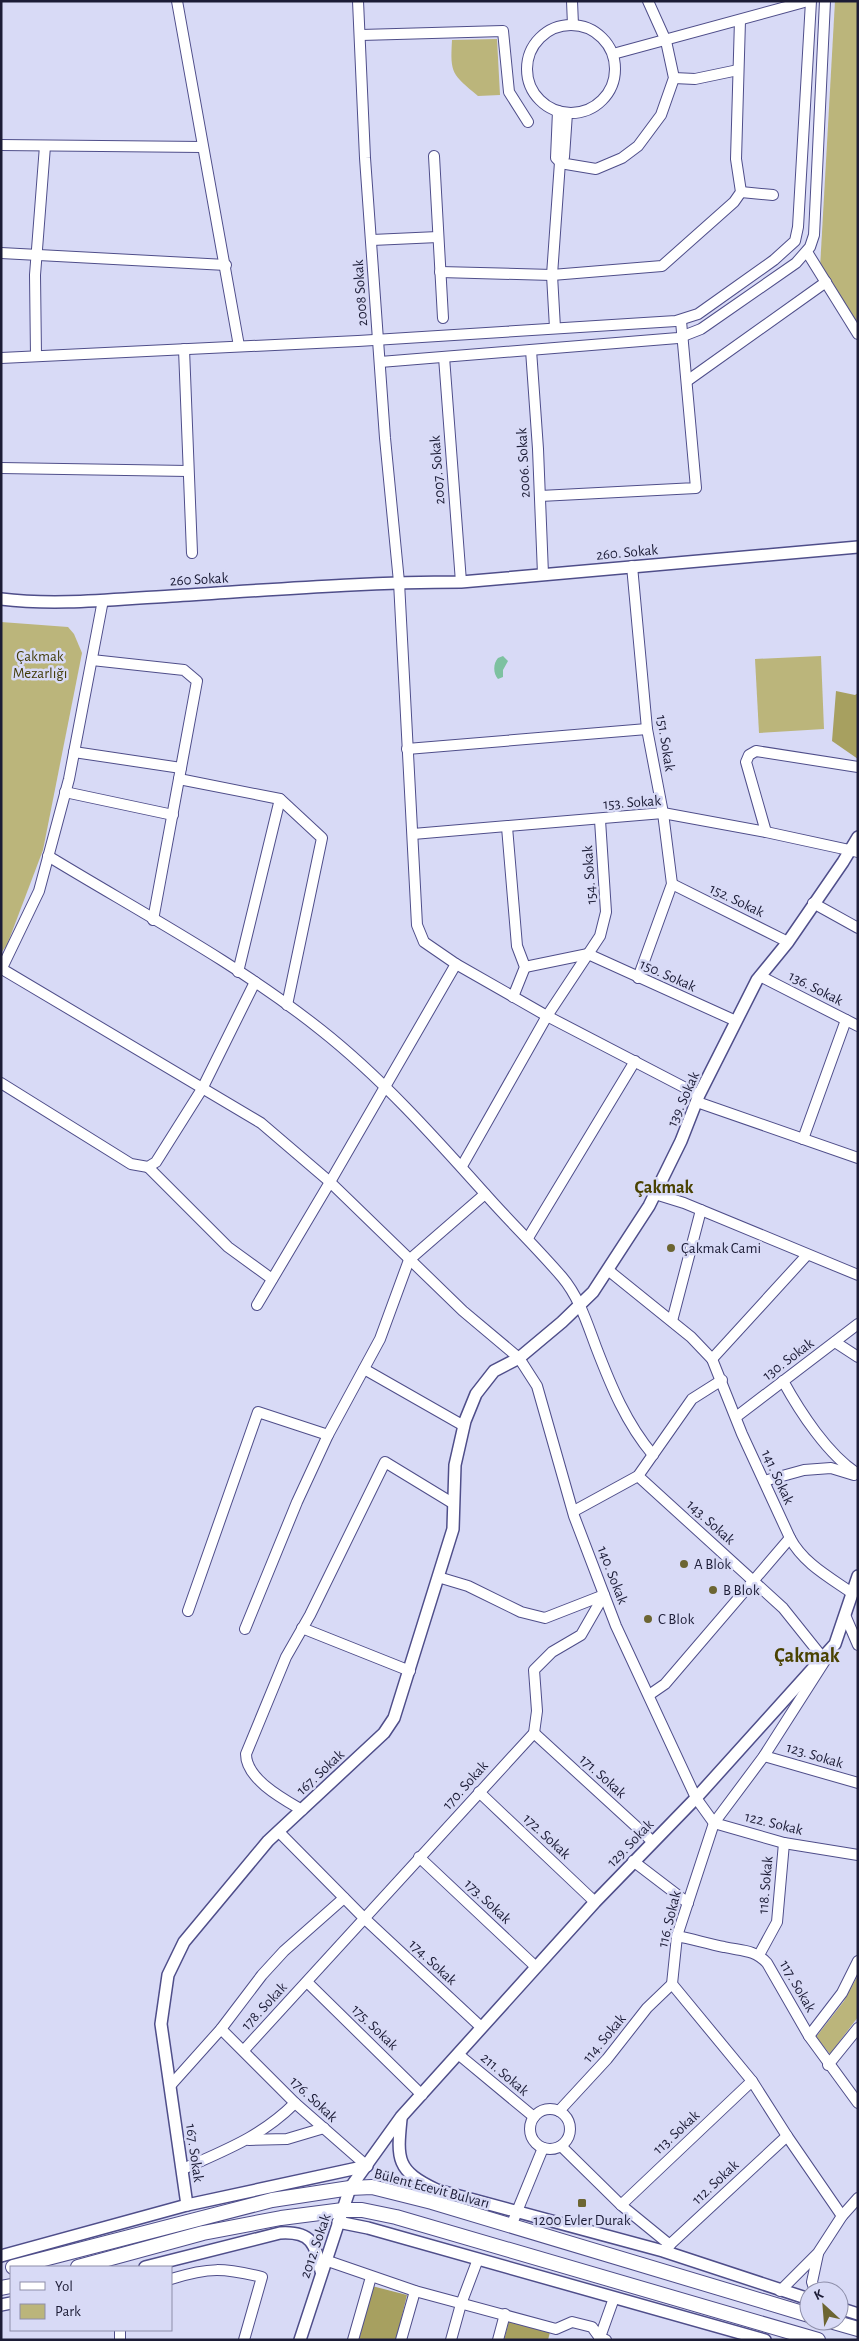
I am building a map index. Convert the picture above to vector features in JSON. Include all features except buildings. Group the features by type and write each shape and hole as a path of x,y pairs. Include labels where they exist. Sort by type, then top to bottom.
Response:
{"main road":[{"name":"Bülent Ecevit Bulvarı","path":"20,2266 272,2200 350,2188 372,2187 434,2196 511,2226 799,2312"},
{"path":"82,2266 203,2233 281,2218 340,2216 362,2210 396,2217 818,2340"}],"street":[{"path":"177,1 202,147 226,265 239,346"},
{"name":"2008 Sokak","path":"358,1 365,158 378,339 399,582 418,925 424,942 456,964 513,997 636,1061 698,1098 803,1139 858,1158"},
{"path":"572,1 573,25"},
{"path":"560,163 596,168 622,158 638,146 661,115 674,78 666,41 648,1"},
{"path":"1,358 555,328 681,320 698,314 774,260 795,240 798,227 809,1 613,54"},
{"path":"380,362 684,337 701,329 796,263 807,252 814,234 825,1"},
{"path":"440,272 552,275 662,266 734,202 741,192 736,159 740,20"},
{"path":"573,25 593,30 605,41 613,54 616,67 614,79 606,96 592,108 580,112 562,112 545,105 536,96 530,85 527,73 528,60 532,49 549,31 561,26 573,25"},
{"path":"361,35 503,31 509,92 528,122"},
{"path":"674,78 695,79 738,70"},
{"path":"555,328 552,275 560,163 564,157 562,112"},
{"path":"1,146 202,147"},
{"path":"36,356 36,255 45,146"},
{"path":"434,156 443,318"},
{"path":"741,192 773,195"},
{"path":"372,240 438,237"},
{"path":"807,252 858,334"},
{"path":"1,253 226,265"},
{"path":"687,381 826,282"},
{"path":"540,496 696,488 681,320"},
{"path":"184,349 192,553"},
{"name":"2006. Sokak","path":"531,350 543,574"},
{"name":"2007. Sokak","path":"444,357 461,582"},
{"path":"1,468 188,471"},
{"name":"260. Sokak","path":"399,582 461,582 858,546"},
{"name":"151. Sokak","path":"632,566 647,729 663,813 672,884 638,978"},
{"name":"260 Sokak","path":"1,599 103,600 399,582"},
{"path":"2,970 39,891 74,752 103,600"},
{"path":"92,660 184,670 198,681 153,920"},
{"path":"407,749 647,729"},
{"path":"766,832 746,762 749,755 756,751 858,768"},
{"path":"74,752 181,768"},
{"path":"179,779 280,799 322,838 287,1005"},
{"path":"65,792 173,815"},
{"path":"238,972 280,799"},
{"name":"153. Sokak","path":"413,834 600,820 663,813 854,851"},
{"name":"154. Sokak","path":"462,1166 547,1016 600,936 606,912 600,820"},
{"path":"506,827 517,946 525,967 513,997"},
{"name":"139. Sokak","path":"519,1358 580,1305 593,1292 608,1270 655,1194 681,1141 698,1098 760,976 788,942 814,903 854,851 858,837"},
{"path":"48,856 255,982 322,1031 385,1088 462,1166 485,1194 528,1238 563,1278 580,1305 623,1410 641,1441 653,1455"},
{"name":"152. Sokak","path":"672,884 788,942"},
{"path":"814,903 858,928"},
{"path":"525,967 588,954"},
{"name":"150. Sokak","path":"588,954 736,1022"},
{"path":"256,1305 330,1182 456,964"},
{"name":"140. Sokak","path":"2,970 261,1123 330,1182 462,1311 519,1358 537,1386 574,1516 616,1626 696,1798"},
{"name":"136. Sokak","path":"760,976 858,1026"},
{"path":"1,1083 131,1164 148,1166 156,1162 202,1089 255,982"},
{"path":"803,1139 846,1020"},
{"path":"528,1238 636,1061"},
{"path":"148,1166 228,1246 272,1279"},
{"path":"245,1628 297,1502 328,1436 380,1339 409,1260 485,1194"},
{"path":"655,1194 700,1210 858,1275"},
{"path":"672,1321 700,1210"},
{"path":"712,1359 807,1255"},
{"name":"141. Sokak","path":"608,1270 692,1337 712,1359 795,1548 812,1565 852,1593"},
{"name":"130. Sokak","path":"736,1417 858,1324"},
{"path":"835,1342 858,1357"},
{"name":"167. Sokak","path":"187,2205 161,2024 168,1975 184,1942 268,1841 384,1733 394,1718 453,1529 455,1465 464,1426 476,1394 494,1371 519,1358"},
{"path":"364,1369 464,1426"},
{"path":"574,1511 638,1476 692,1399 722,1380"},
{"path":"783,1381 794,1402 839,1460 858,1475"},
{"path":"188,1611 258,1412 328,1436"},
{"path":"302,1810 269,1790 253,1773 246,1761 246,1754 286,1657 385,1462 454,1504"},
{"path":"764,1481 804,1470 830,1468 858,1475"},
{"name":"143. Sokak","path":"638,1476 783,1608 823,1658"},
{"path":"649,1695 666,1684 790,1538"},
{"name":"129. Sokak","path":"367,2166 401,2117 594,1902 696,1798 835,1644 858,1576"},
{"path":"438,1577 468,1586 521,1612 545,1618 604,1595"},
{"path":"534,1732 536,1711 534,1670 552,1652 581,1635 604,1595"},
{"path":"845,1615 858,1645"},
{"path":"302,1628 410,1671"},
{"name":"116. Sokak","path":"672,1984 677,1936 714,1823 764,1756 835,1644"},
{"name":"170. Sokak","path":"307,1982 534,1732"},
{"name":"171. Sokak","path":"534,1732 652,1841"},
{"name":"123. Sokak","path":"764,1756 858,1783"},
{"name":"172. Sokak","path":"479,1792 594,1902"},
{"path":"696,1798 714,1823"},
{"name":"122. Sokak","path":"714,1823 784,1843 858,1856"},
{"name":"174. Sokak","path":"278,1832 364,1918 481,2028"},
{"name":"118. Sokak","path":"759,1955 777,1922 784,1843"},
{"name":"173. Sokak","path":"419,1857 536,1967"},
{"path":"633,1862 688,1903"},
{"path":"170,2086 221,2029 262,1975 284,1951 344,1898"},
{"name":"117. Sokak","path":"677,1936 725,1948 748,1950 759,1955 767,1962 828,2065 858,2103"},
{"path":"810,2036 842,1993 858,1961"},
{"name":"178. Sokak","path":"244,2050 307,1982"},
{"name":"175. Sokak","path":"307,1982 422,2094"},
{"path":"672,1984 752,2081 842,2216"},
{"name":"114. Sokak","path":"558,2111 607,2060 647,2008 672,1984"},
{"path":"828,2065 858,2028"},
{"name":"176. Sokak","path":"221,2029 295,2103 367,2166"},
{"name":"211. Sokak","path":"458,2054 534,2117"},
{"name":"113. Sokak","path":"621,2204 752,2081"},
{"path":"182,2169 248,2140 278,2120 295,2103"},
{"path":"545,2110 558,2111 568,2121 570,2130 567,2139 561,2146 552,2149 543,2148 535,2143 531,2135 530,2126 534,2117 545,2110"},
{"path":"401,2117 399,2159 412,2175 434,2196 517,2213 666,2248 799,2297"},
{"path":"248,2140 287,2139 324,2128"},
{"name":"112. Sokak","path":"666,2248 787,2136"},
{"path":"561,2146 666,2248"},
{"path":"511,2226 543,2148"},
{"path":"1,2256 187,2205 367,2166"},
{"name":"2012. Sokak","path":"300,2340 350,2188 367,2166"},
{"path":"780,2291 818,2253 842,2216 858,2198"},
{"path":"340,2216 368,2228 752,2338 765,2340"},
{"path":"149,2266 280,2234 296,2232 304,2235 312,2242 323,2266 371,2277 461,2304 505,2314 556,2329 572,2322 592,2326 602,2339"},
{"path":"812,2281 818,2253"},
{"path":"450,2340 478,2258"},
{"path":"172,2278 197,2271 222,2269 262,2277 244,2340"},
{"path":"353,2340 371,2277"},
{"path":"401,2340 415,2291"},
{"path":"602,2339 614,2298"},
{"path":"498,2340 505,2314"},
{"path":"553,2340 556,2329"}],"green space":[{"path":"835,1 858,1 858,327 820,268"},
{"path":"497,39 500,95 478,96 454,73 452,67 452,40"},
{"name":"Çakmak Mezarlığı","path":"1,622 68,627 74,634 82,653 43,850 7,945 1,953"},
{"path":"821,656 824,729 759,733 755,659"},
{"path":"858,1975 858,2017 830,2054 816,2037 844,2001"}],"shaded area":[{"path":"503,656 508,661 503,670 503,677 498,679 494,666 496,660"},
{"path":"836,691 855,695 858,693 858,759 832,741"},
{"path":"372,2286 407,2295 396,2340 359,2340"},
{"path":"509,2321 550,2332 548,2340 504,2340"}],"place":[{"name":"Çakmak Cami","path":"671,1248"},
{"name":"A Blok","path":"684,1564"},
{"name":"B Blok","path":"713,1590"},
{"name":"C Blok","path":"648,1619"},
{"name":"1200 Evler Durak","path":"582,2203"}],"district":[{"name":"Çakmak","path":"664,1187"},
{"name":"Çakmak","path":"807,1655"}]}
